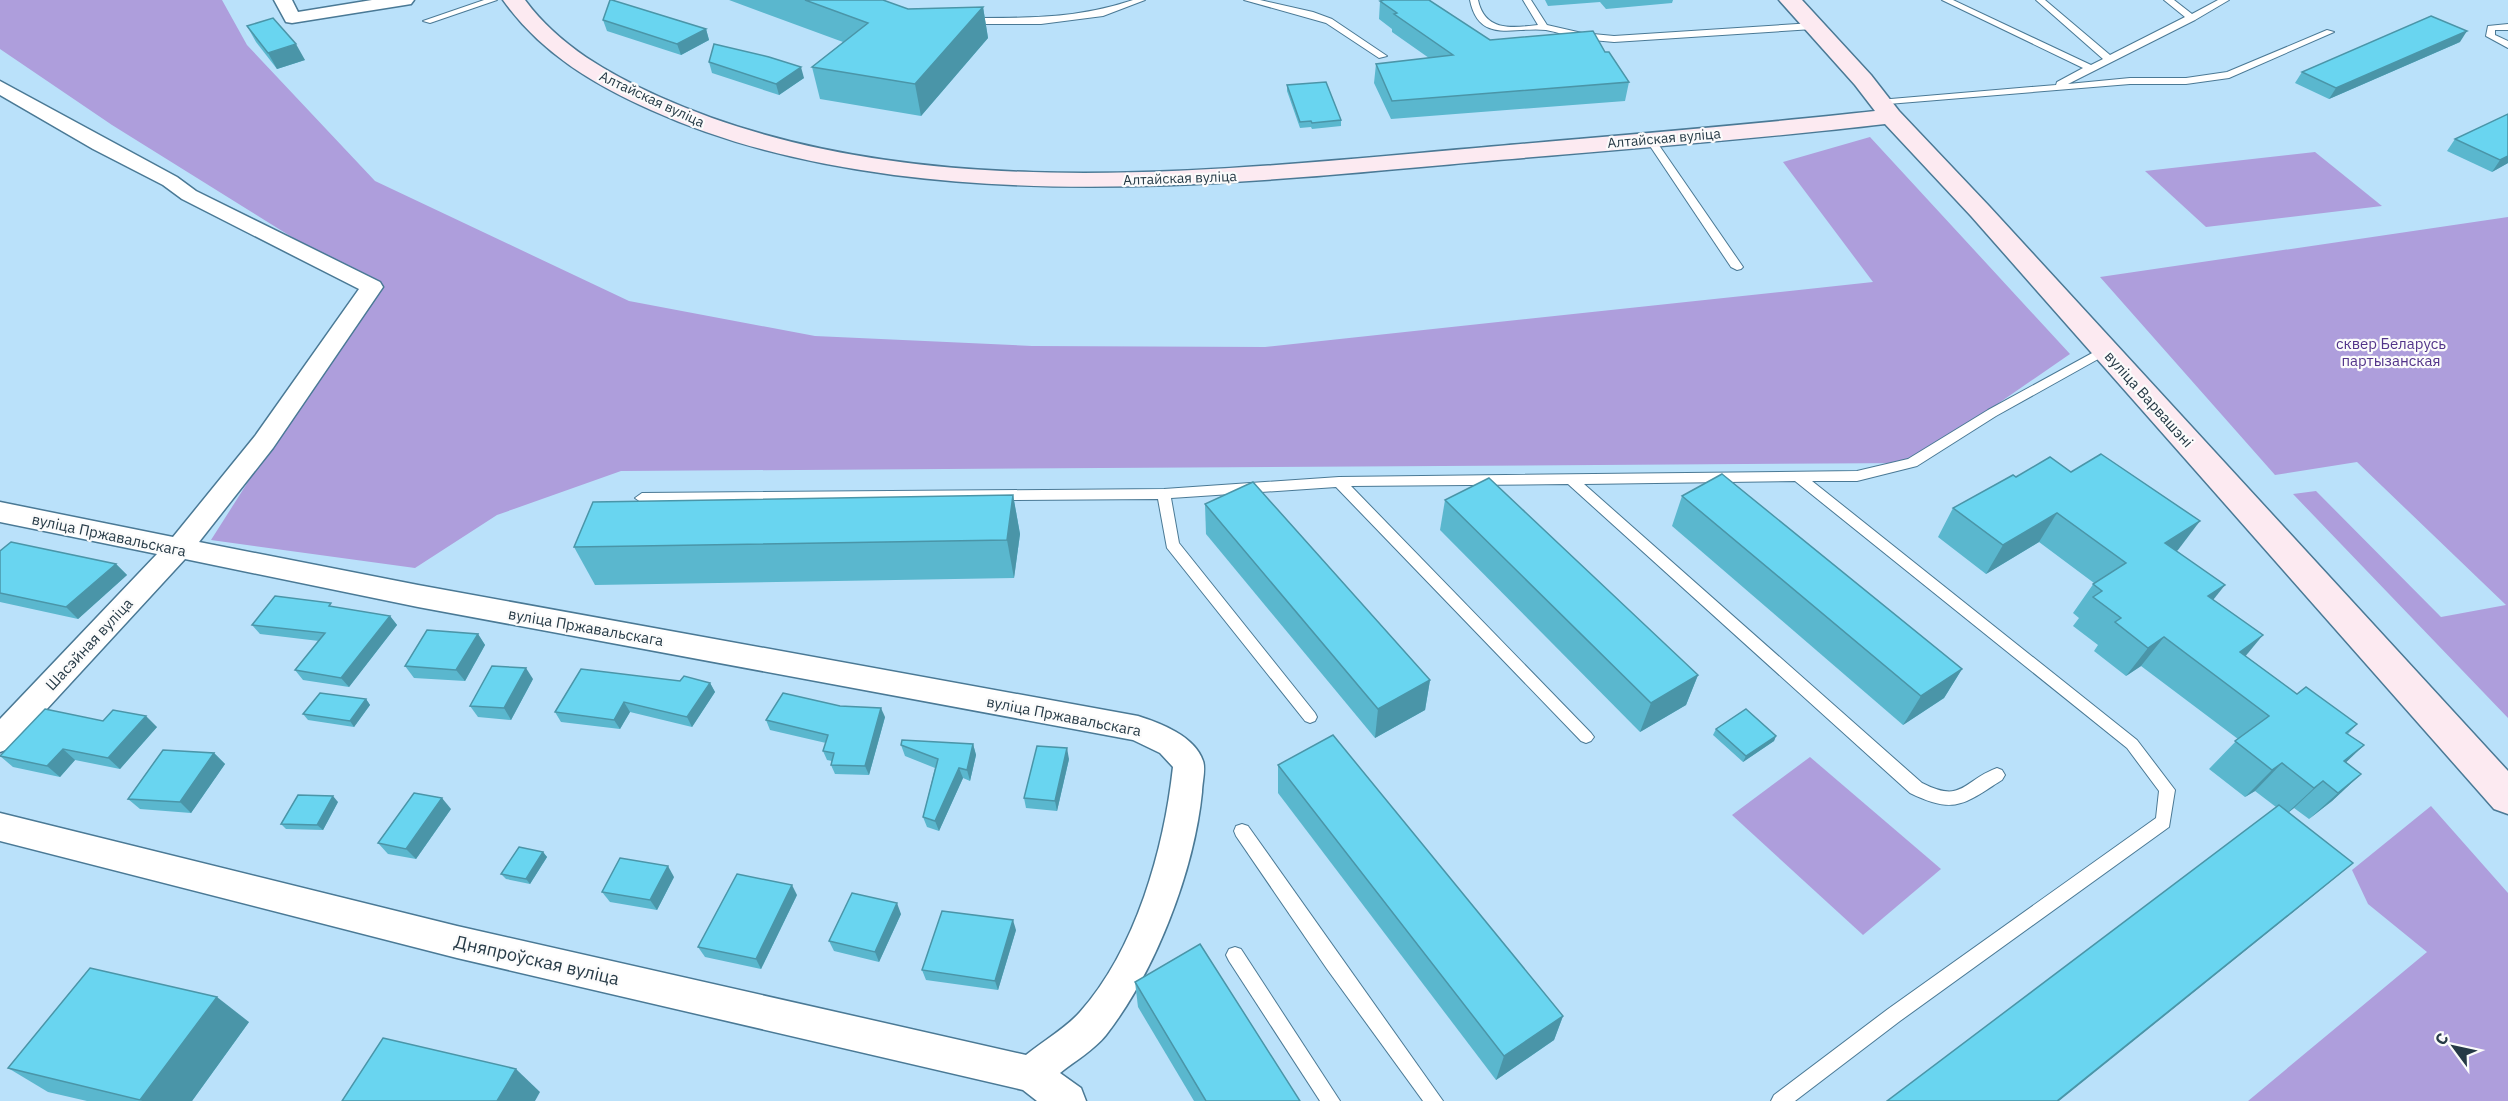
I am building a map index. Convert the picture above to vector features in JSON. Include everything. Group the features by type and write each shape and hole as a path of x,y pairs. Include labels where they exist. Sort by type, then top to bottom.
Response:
{"main road":[{"name":"Алтайская вуліца","path":"514,0 529,22 577,62 612,83 677,114 757,142 787,149 913,171 1004,179 1089,182 1298,173 1651,140 1885,109"},
{"name":"вуліца Варвашэні","path":"1790,0 1863,80 1885,109 1980,211 2508,797"}],"street":[{"path":"284,0 291,18 405,0"},
{"name":"Шасэйная вуліца","path":"0,87 109,150 170,181 189,195 372,286 264,441 178,549 0,739"},
{"name":"вуліца Пржавальскага","path":"0,512 429,598 1138,728 1171,744 1189,763 1184,810 1160,902 1127,973 1092,1025 1030,1074"},
{"name":"Дняпроўская вуліца","path":"0,827 457,942 1030,1074 1068,1101"}],"lane":[{"path":"427,21 493,0"},
{"path":"957,21 1041,21 1103,13 1141,0"},
{"path":"1248,0 1310,14 1329,21 1382,56"},
{"path":"1474,0 1478,15 1488,23 1503,29 1544,27 1582,36 1614,39 1813,26"},
{"path":"1527,0 1544,27"},
{"path":"1946,0 2090,68"},
{"path":"2040,0 2109,59"},
{"path":"2168,0 2192,18"},
{"path":"2052,87 2225,0"},
{"path":"2508,27 2491,28 2489,32 2490,36 2508,45"},
{"path":"1885,109 2052,87 2130,81 2187,81 2229,75 2331,32"},
{"path":"1651,140 1737,267"},
{"path":"642,498 1164,494 1339,482 1857,476 1912,463 1992,413 2105,350"},
{"path":"1780,1101 1894,1015 2163,822 2168,790 2132,744 1798,477"},
{"path":"1571,479 1916,788 1934,798 1953,801 1997,775"},
{"path":"1339,482 1586,737"},
{"path":"1164,494 1172,544 1310,717"},
{"path":"1242,831 1333,963 1434,1101"},
{"path":"1236,955 1331,1101"}],"green space":[{"path":"0,0 222,0 247,45 375,181 629,301 815,336 1032,346 1265,347 1873,282 1783,162 1870,137 2070,354 1912,463 621,471 497,515 415,568 211,540 372,287 112,125 0,49"},
{"path":"2315,152 2382,206 2206,227 2145,171"},
{"name":"сквер Беларусь партызанская","path":"2508,217 2508,718 2293,494 2316,491 2441,617 2506,605 2357,462 2275,475 2100,277"},
{"path":"1810,757 1941,869 1863,935 1732,815"},
{"path":"2431,806 2508,893 2508,1101 2248,1101 2427,952 2368,904 2352,870"}],"building":[{"path":"610,0 706,29 677,44 603,20"},
{"path":"805,0 883,0 908,9 983,7 915,84 812,67 868,23"},
{"path":"1429,0 1490,40 1593,31 1605,52 1609,52 1629,82 1392,101 1376,64 1453,55 1394,14 1397,13 1380,1"},
{"path":"2431,16 2467,31 2336,88 2302,72"},
{"path":"273,18 296,44 268,53 247,26"},
{"path":"714,44 801,67 776,84 709,62"},
{"path":"1326,82 1341,120 1300,122 1287,85"},
{"path":"2508,114 2508,156 2500,160 2455,139"},
{"path":"2101,454 2200,521 2165,543 2225,585 2208,596 2263,635 2240,652 2297,694 2306,687 2357,724 2346,733 2364,745 2344,761 2361,774 2338,793 2323,781 2314,788 2282,763 2272,770 2235,741 2269,716 2164,637 2148,648 2115,622 2121,618 2093,597 2102,591 2093,584 2126,563 2057,513 2003,545 1953,508 2013,475 2016,477 2050,457 2071,472"},
{"path":"1722,474 1962,669 1921,696 1682,496"},
{"path":"1489,478 1698,675 1651,703 1445,500"},
{"path":"1253,482 1430,680 1378,709 1205,504"},
{"path":"1013,495 1007,540 574,547 593,502"},
{"path":"11,542 116,564 66,607 0,593 0,551"},
{"path":"275,596 331,603 329,606 390,616 341,678 295,670 325,633 252,625"},
{"path":"427,630 478,634 456,670 405,666"},
{"path":"492,666 526,668 504,708 470,706"},
{"path":"581,669 680,681 684,676 710,683 687,717 624,702 614,720 555,712"},
{"path":"320,693 366,699 350,721 303,714"},
{"path":"783,693 840,706 881,708 865,766 831,765 834,753 823,751 828,735 766,720"},
{"path":"45,709 103,721 113,710 146,716 108,758 63,749 47,766 0,756"},
{"path":"1746,709 1776,736 1746,756 1716,729"},
{"path":"1333,735 1563,1016 1504,1056 1278,765"},
{"path":"902,740 973,744 967,770 959,768 935,821 923,817 938,759 901,745"},
{"path":"1037,746 1067,748 1055,801 1024,798"},
{"path":"163,750 214,753 180,802 128,799"},
{"path":"414,793 442,798 406,849 378,843"},
{"path":"298,795 333,796 317,825 281,824"},
{"path":"2279,805 2353,863 2057,1101 1887,1101"},
{"path":"519,847 543,852 526,879 501,874"},
{"path":"620,858 668,866 650,900 602,892"},
{"path":"737,874 792,885 756,959 698,947"},
{"path":"852,893 897,903 875,952 829,941"},
{"path":"942,911 1013,920 995,981 922,970"},
{"path":"1200,944 1300,1101 1206,1101 1135,982"},
{"path":"90,968 217,997 140,1100 8,1068"},
{"path":"383,1038 516,1069 497,1101 342,1101"}]}
